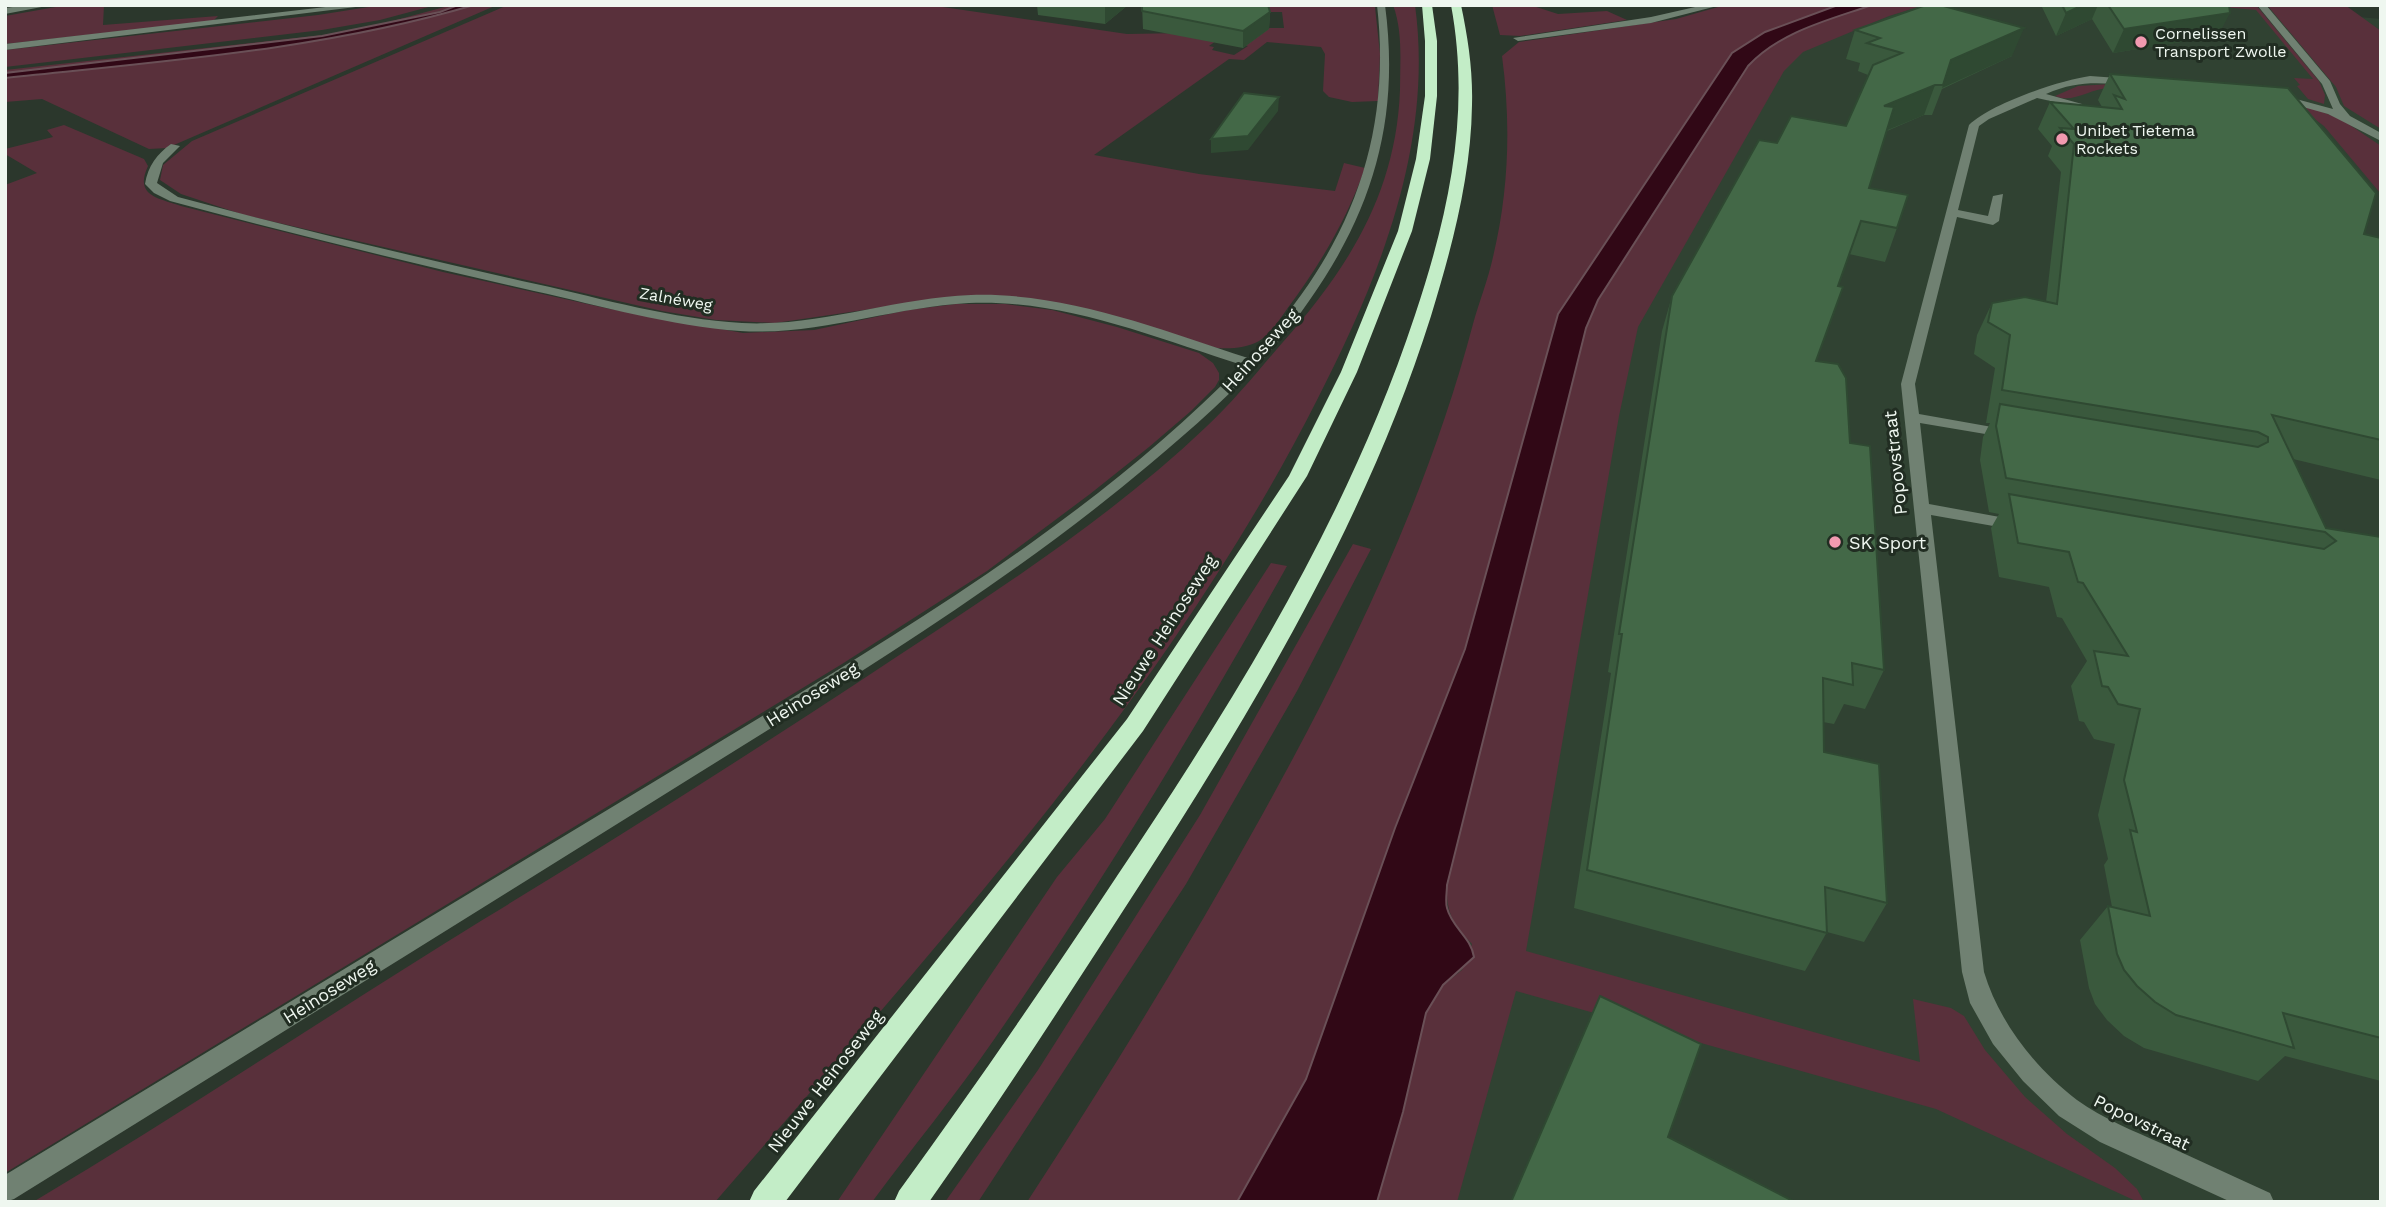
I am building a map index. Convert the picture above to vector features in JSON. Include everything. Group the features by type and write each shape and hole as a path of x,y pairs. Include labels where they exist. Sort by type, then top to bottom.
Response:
{"highway":[{"name":"Nieuwe Heinoseweg","path":"765,1202 1135,725 1297,476 1349,372 1405,231 1423,159 1431,96 1431,41 1427,5"},
{"path":"910,1202 1006,1067 1209,756 1294,606 1346,506 1387,416 1424,318 1450,224 1462,162 1466,111 1464,59 1456,5"}],"street":[{"path":"5,12 48,5"},
{"path":"5,47 368,5"},
{"name":"Heinoseweg","path":"5,1190 847,673 995,576 1132,474 1206,409 1250,363 1303,303 1339,247 1370,174 1385,107 1386,33 1381,5"},
{"path":"1518,38 1651,20 1717,5"},
{"path":"2261,5 2327,83 2335,105 2347,117"},
{"name":"Popovstraat","path":"2148,83 2107,79 2076,80 1985,117 1974,125 1908,384 1911,417 1973,972 1982,1003 2001,1035 2032,1073 2068,1108 2109,1133 2261,1202"},
{"path":"2037,95 2078,106"},
{"path":"2264,95 2307,103 2347,117 2381,138"},
{"name":"Zalnéweg","path":"176,146 160,159 151,176 151,184 158,191 174,199 335,242 612,305 728,326 766,327 832,321 937,301 1005,299 1099,316 1250,363"},
{"path":"1952,212 1993,220 1999,196"},
{"path":"1911,417 2020,435"},
{"path":"1922,508 2029,527"}],"shaded area":[{"path":"67,5 104,5 103,25 218,16 213,21 5,44 5,16"},
{"path":"381,5 436,5 380,20 322,30 5,67 5,50 318,15"},
{"path":"458,5 408,20 322,36 5,73 5,70 324,35 385,23"},
{"path":"458,5 474,5 359,33 300,43 5,78 5,73 322,36 440,12"},
{"path":"474,5 497,5 167,148 149,149 42,99 5,102 5,78 300,43 359,33"},
{"path":"508,5 929,5 1127,34 1185,33 1220,38 1209,46 1214,47 1212,50 1234,55 1248,46 1239,44 1247,28 1284,28 1282,12 1259,12 1258,5 1369,5 1375,7 1380,54 1378,101 1352,102 1329,97 1323,91 1325,54 1321,47 1267,42 1244,60 1229,59 1094,155 1199,174 1335,191 1344,163 1365,168 1332,241 1278,322 1259,341 1233,348 1217,348 1086,309 953,297 775,323 716,320 662,311 244,215 181,194 160,180 163,165 192,141"},
{"path":"1393,5 1415,5 1419,57 1409,159 1396,209 1380,258 1340,354 1257,510 1190,616 1041,819 961,917 715,1202 33,1202 808,715 1036,564 1166,464 1226,407 1307,314 1329,285 1365,227 1379,195 1397,127 1400,47"},
{"path":"1492,5 1530,5 1558,14 1607,11 1627,20 1520,36 1500,35"},
{"path":"1725,5 1838,5 1765,32 1732,53 1558,314 1465,649 1395,828 1306,1079 1237,1202 1027,1202 1147,1012 1261,817 1354,638 1409,515 1454,389 1489,274 1498,232 1507,157 1507,106 1502,56 1519,42 1676,19"},
{"path":"1838,5 1872,5 1790,35 1748,66 1598,300 1586,328 1447,885 1446,902 1449,915 1469,944 1474,957 1443,985 1426,1013 1403,1112 1377,1202 1237,1202 1306,1079 1395,828 1465,649 1558,314 1732,53 1765,32"},
{"path":"1872,5 1925,5 1889,16 1803,52 1784,71 1638,327 1619,416 1526,951 1920,1062 1913,999 1951,1008 1964,1016 1985,1050 2025,1097 2067,1134 2115,1168 2137,1189 2144,1202 2138,1202 1936,1109 1516,991 1457,1202 1377,1202 1403,1112 1426,1013 1443,985 1462,970 1472,944 1449,911 1447,885 1586,328 1598,300 1748,66 1790,35"},
{"path":"1904,5 2224,5 2381,19 2381,1202 1397,1202 1648,269 1784,55"},
{"path":"2200,5 2256,5 2319,81 2325,95 2324,104 2308,99 2297,86 2300,85 2294,78 2313,79 2256,10"},
{"path":"2267,5 2345,5 2381,31 2381,129 2344,106 2336,87"},
{"path":"2111,84 2272,100 2317,110 2341,119 2381,146 2381,194 2324,126 2309,115 2108,88 2068,98 2055,96 2078,86"},
{"path":"64,125 144,159 148,166 144,176 146,190 164,201 443,272 610,309 743,333 814,330 908,310 956,304 1005,304 1052,310 1199,353 1213,363 1219,373 1219,380 1191,411 1149,447 987,571 842,664 5,1173 5,185 37,173 5,154 5,149 53,137 47,130"},
{"path":"1353,544 1371,549 1297,691 1186,884 978,1202 945,1202 1038,1070 1200,815"},
{"path":"1271,563 1287,566 1218,687 1071,925 993,1041 872,1202 837,1202 1057,877 1105,819"}],"building":[{"path":"1142,5 1268,5 1270,12 1243,31 1142,11"},
{"path":"1926,5 1940,5 2024,28 1951,60 1943,85 1935,85 1884,106 1894,107 1869,188 1908,195 1897,228 1861,221 1838,286 1843,287 1816,361 1838,364 1846,378 1850,443 1870,446 1884,670 1852,663 1853,685 1823,678 1824,752 1879,764 1887,903 1825,887 1827,933 1587,870 1622,634 1619,634 1672,296 1759,140 1777,143 1791,116 1846,126 1873,65 1902,53 1867,43 1880,38 1855,30"},
{"path":"2062,5 2083,5 2066,13"},
{"path":"2108,5 2229,5 2230,13 2124,29"},
{"path":"2110,74 2288,88 2376,193 2364,234 2381,238 2381,440 2272,415 2326,528 2381,537 2381,1038 2283,1013 2294,1048 2176,1015 2137,986 2124,970 2117,954 2108,906 2150,916 2130,830 2137,832 2124,780 2140,709 2118,704 2108,687 2102,686 2094,651 2128,656 2083,583 2078,582 2069,552 2018,543 2009,494 2324,549 2336,541 2325,532 2006,478 1996,426 2000,404 2258,447 2268,442 2268,437 2258,432 2002,390 2010,335 1988,322 1992,303 2025,297 2057,304 2074,144 2060,128 2074,129 2050,102 2122,109 2114,95 2125,99"},
{"path":"1244,93 1279,97 1248,136 1211,139"},
{"path":"1600,996 1701,1044 1668,1137 1795,1202 1511,1202"}],"place":[{"name":"Cornelissen Transport Zwolle","path":"2141,42"},
{"name":"Unibet Tietema Rockets","path":"2062,139"},
{"name":"SK Sport","path":"1835,542"}]}
